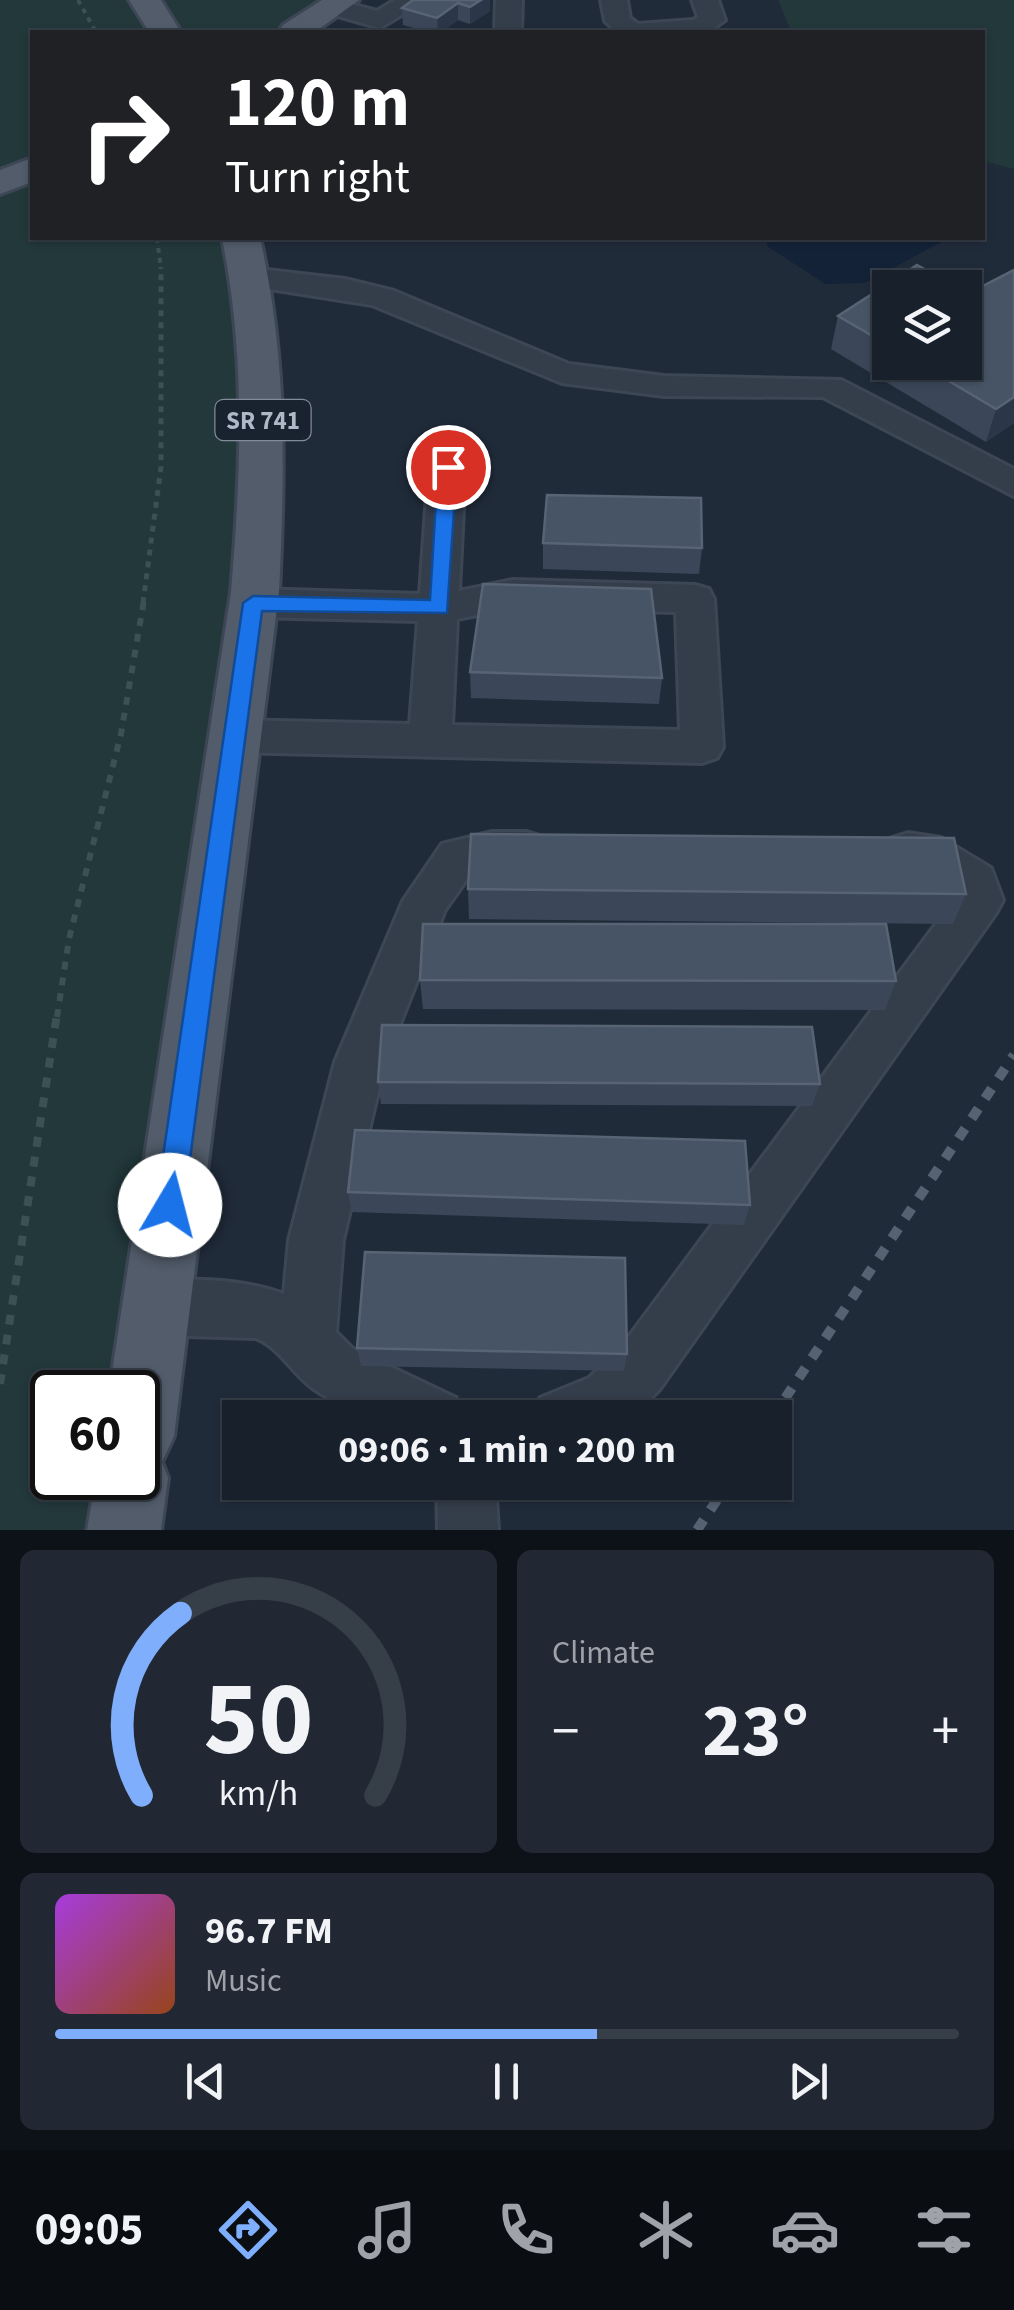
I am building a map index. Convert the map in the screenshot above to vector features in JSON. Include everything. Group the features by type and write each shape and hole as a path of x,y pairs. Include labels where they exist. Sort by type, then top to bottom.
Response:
{"main road":[{"path":"146,0 164,30"},
{"path":"278,30 322,14"},
{"path":"0,183 30,170"},
{"name":"SR 741","path":"147,1370 253,603 263,439 262,390 245,257"},
{"path":"124,1530 129,1500"}],"lane":[{"path":"322,14 382,26 413,0"},
{"path":"508,30 509,0"},
{"path":"614,0 618,22 630,30"},
{"path":"659,30 699,27 712,20 705,0"},
{"path":"245,257 382,298 562,372 664,386 830,387 1014,484"},
{"path":"430,740 448,467"},
{"path":"236,736 702,747 694,599 513,594 440,608 253,603"},
{"path":"307,1342 316,1240 338,1141 360,1062 426,901 458,857 492,850 570,850"},
{"path":"608,1400 639,1370 980,900 974,881 924,851 866,851"},
{"path":"155,1308 256,1311 289,1324 333,1369 398,1400"},
{"path":"467,1500 468,1530"}],"path":[{"path":"78,0 95,30"},
{"path":"0,1384 70,939 121,734 151,557 162,416 163,282 157,240"}],"green space":[{"path":"0,0 337,0 289,30 30,30 30,240 225,240 263,417 222,834 147,1370 30,1370 30,1500 129,1500 124,1530 0,1530"},
{"path":"778,0 1014,0 1014,169 985,162 985,30 783,30 790,29"}],"water":[{"path":"768,240 945,240 889,270 872,270 872,279 865,283 825,284 767,246"}],"building":[{"path":"413,0 481,0 470,7 458,3 437,18 402,8"},
{"path":"1014,270 1014,397 996,409 947,380 982,380 982,286"},
{"path":"872,294 872,336 838,316"},
{"path":"547,495 701,498 702,548 543,543"},
{"path":"483,584 651,589 662,678 470,672"},
{"path":"471,834 954,838 966,894 468,889"},
{"path":"423,924 886,924 896,981 420,980"},
{"path":"382,1025 812,1027 820,1084 378,1082"},
{"path":"355,1130 745,1141 750,1205 348,1192"},
{"path":"365,1252 625,1258 627,1354 357,1348"}],"railway":[{"path":"784,1400 1014,1055"},
{"path":"697,1530 717,1500"}],"route":[{"path":"170,1205 253,603 440,608 448,467"}]}
